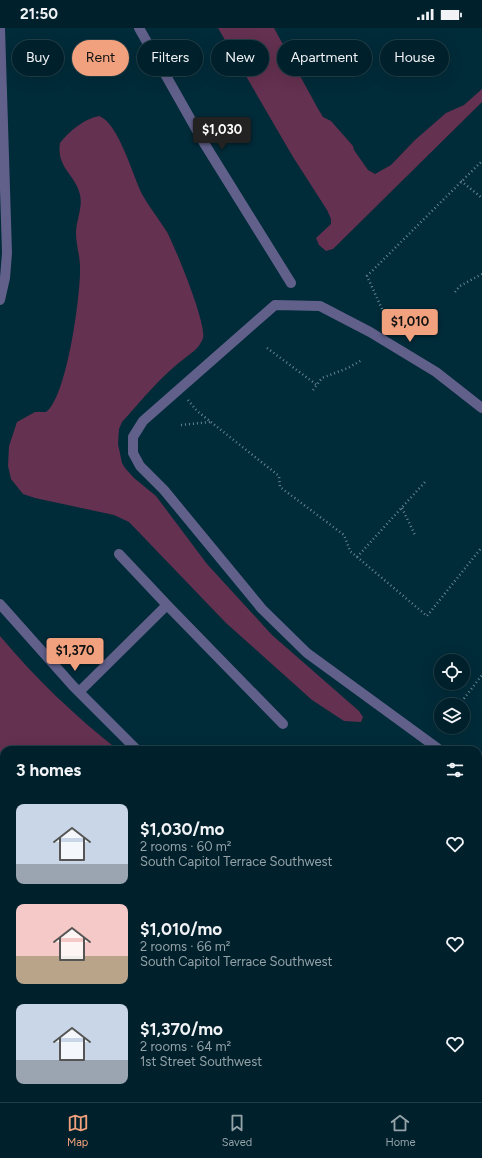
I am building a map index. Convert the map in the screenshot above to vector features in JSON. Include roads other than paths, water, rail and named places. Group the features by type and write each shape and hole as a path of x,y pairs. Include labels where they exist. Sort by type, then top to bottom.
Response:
{"street":[{"path":"0,28 7,253 5,278 0,300"},
{"path":"139,28 204,143 291,283"},
{"path":"435,746 308,653 262,609 164,490 140,466 133,453 133,437 143,421 275,305 320,306 370,332 436,372 482,408"},
{"path":"119,554 283,724"},
{"path":"0,604 79,692 133,746"},
{"path":"79,692 167,605"}]}
